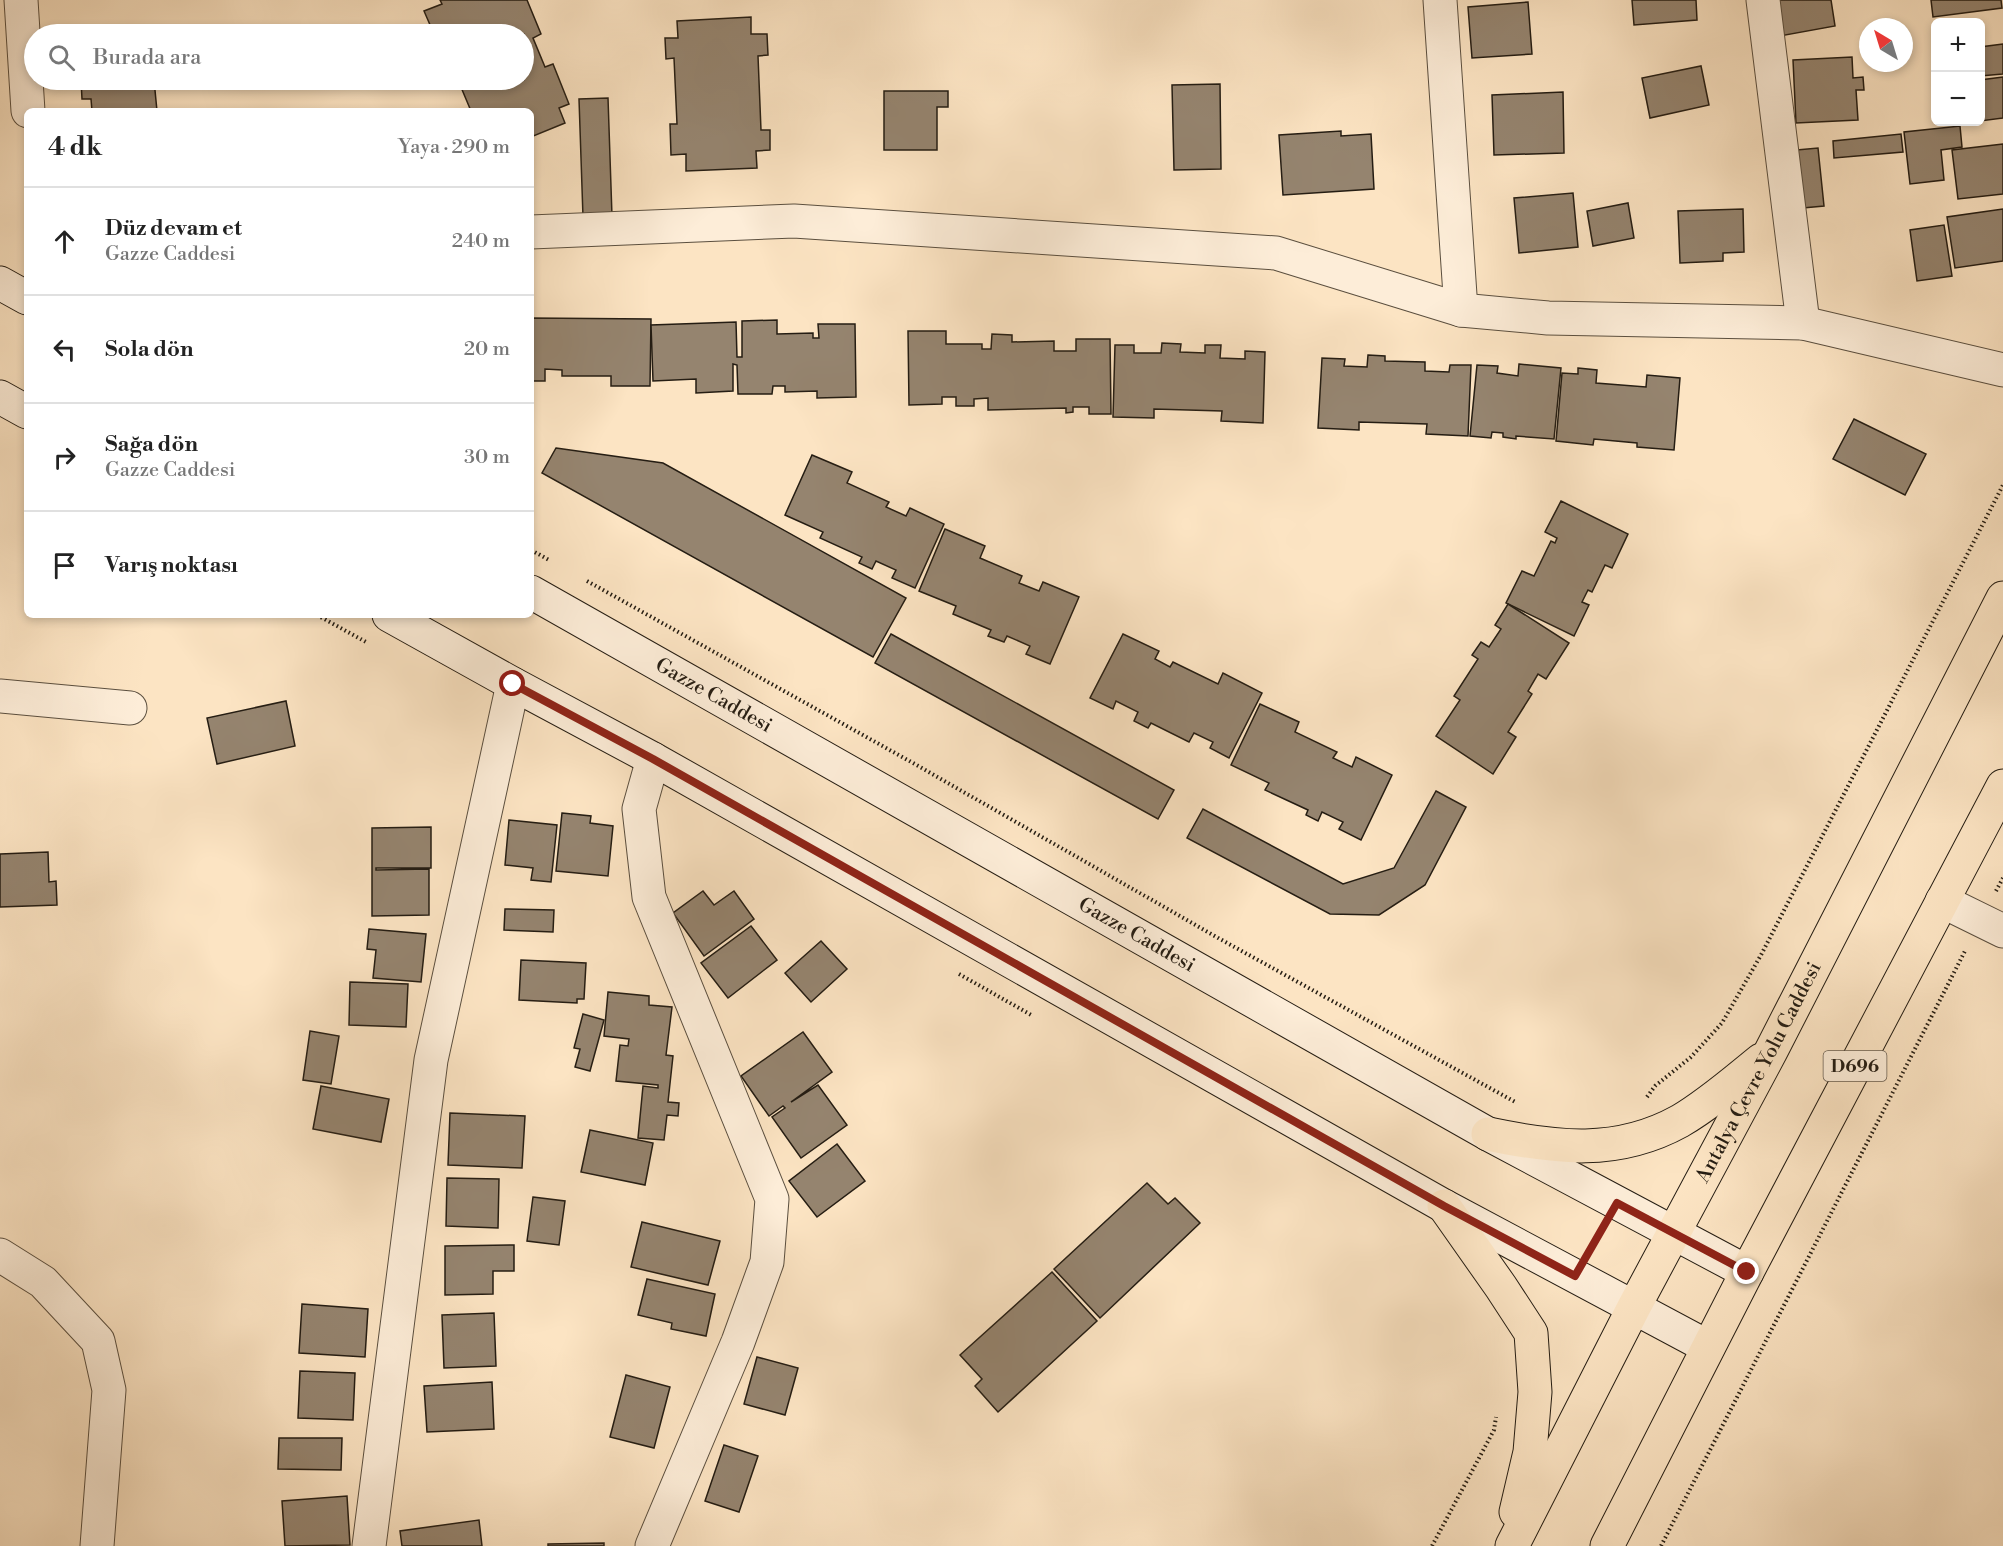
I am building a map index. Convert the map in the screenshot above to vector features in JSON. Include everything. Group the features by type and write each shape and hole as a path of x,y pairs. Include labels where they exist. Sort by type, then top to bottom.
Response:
{"highway":[{"name":"Antalya Çevre Yolu Caddesi","path":"1510,1546 1771,1051 2003,598"},
{"name":"D696","path":"1607,1546 1747,1272 2003,786"},
{"path":"1488,1134 1536,1144 1565,1147 1598,1146 1645,1137 1680,1121 1716,1096 1771,1051"},
{"path":"1444,1206 1531,1334 1535,1392 1530,1452 1510,1546"}],"street":[{"path":"21,0 24,48"},
{"path":"1440,0 1461,310"},
{"path":"1763,0 1803,324"},
{"path":"27,90 28,108"},
{"path":"534,232 794,221 1276,253 1461,310 1548,318 1803,324 2003,370"},
{"path":"0,397 24,410"},
{"name":"Gazze Caddesi","path":"534,594 1488,1134 1747,1272"},
{"path":"394,618 653,759 1444,1206 1708,1347"},
{"path":"369,1546 431,1060 513,684"},
{"path":"0,696 130,708"},
{"path":"652,1546 738,1342 767,1262 772,1199 650,897 639,809 653,759"},
{"path":"1942,901 1992,925"},
{"path":"0,1255 43,1282 98,1341 110,1390 97,1546"}],"path":[{"path":"1645,1137 1635,1110 1655,1086 1691,1057 1722,1023 1761,955 2003,485"},
{"path":"534,552 552,562"},
{"path":"583,579 882,745 1220,939 1480,1084 1527,1107"},
{"path":"322,618 369,644"},
{"path":"1661,1546 1992,925 2003,878"},
{"path":"954,971 1043,1022"},
{"path":"1575,1276 1617,1203"},
{"path":"1432,1546 1494,1430 1498,1407"}],"building":[{"path":"440,0 527,0 541,34 534,38 534,24 430,24 424,11 442,4"},
{"path":"1632,0 1696,0 1697,20 1634,25"},
{"path":"1774,0 1831,0 1835,26 1780,36"},
{"path":"1931,0 2001,0 2002,8 1933,17"},
{"path":"1528,2 1532,54 1472,58 1468,7"},
{"path":"751,17 751,34 767,34 768,55 758,56 761,130 770,130 770,150 756,151 757,168 686,171 686,154 671,155 670,124 677,124 674,58 666,59 665,38 678,38 677,21"},
{"path":"534,40 545,67 553,64 569,104 559,108 565,123 534,136 534,108 470,108 462,90 534,90"},
{"path":"2003,44 2003,74 1985,76 1985,46"},
{"path":"1852,57 1853,78 1863,77 1864,90 1856,90 1858,120 1796,123 1793,60"},
{"path":"1701,66 1709,105 1650,118 1642,78"},
{"path":"2003,77 2003,118 1985,120 1985,79"},
{"path":"1220,84 1221,169 1174,170 1172,85"},
{"path":"82,90 155,90 157,108 92,108 91,99 82,99"},
{"path":"884,91 948,91 948,107 937,107 937,150 884,150"},
{"path":"1563,92 1564,153 1494,155 1492,95"},
{"path":"608,98 612,216 583,217 579,99"},
{"path":"1960,126 1962,147 1941,150 1944,180 1910,184 1904,132"},
{"path":"1341,131 1341,136 1371,134 1374,189 1283,195 1279,135"},
{"path":"1901,134 1903,152 1834,158 1833,141"},
{"path":"2003,144 2003,194 1958,199 1952,150"},
{"path":"1818,148 1824,206 1792,209 1786,151"},
{"path":"1573,193 1578,247 1519,253 1514,198"},
{"path":"1628,203 1634,238 1593,246 1587,211"},
{"path":"1743,209 1744,252 1723,253 1723,261 1680,263 1678,211"},
{"path":"2003,209 2003,261 1955,268 1947,217"},
{"path":"1944,225 1952,276 1917,281 1910,230"},
{"path":"534,318 651,319 650,386 611,386 611,376 562,376 562,370 545,369 545,381 534,381"},
{"path":"777,320 777,334 813,333 813,338 819,338 818,324 855,324 856,397 817,398 817,391 785,392 785,386 773,386 772,394 738,394 737,365 733,364 733,391 696,393 696,379 653,381 651,325 736,322 737,357 742,357 742,321"},
{"path":"908,331 946,331 946,344 982,344 982,349 991,349 992,334 1012,335 1012,342 1054,341 1054,351 1076,351 1076,339 1110,339 1111,414 1089,414 1089,407 1073,407 1073,412 1066,413 1066,408 988,410 988,398 974,399 974,406 956,406 956,397 942,397 942,404 909,405"},
{"path":"1162,343 1181,344 1180,352 1205,353 1205,345 1221,345 1220,358 1245,359 1245,351 1265,352 1263,423 1221,421 1222,411 1154,409 1154,418 1113,417 1115,345 1134,345 1134,353 1161,353"},
{"path":"1368,355 1385,356 1385,361 1425,362 1425,371 1449,372 1450,365 1471,365 1468,436 1426,434 1427,424 1359,422 1359,430 1318,428 1322,358 1345,359 1344,366 1367,367"},
{"path":"1519,364 1561,368 1554,439 1516,436 1516,439 1503,437 1503,433 1492,432 1491,438 1470,436 1477,365 1498,366 1497,373 1518,376"},
{"path":"1578,368 1597,370 1596,383 1646,387 1647,375 1680,378 1674,450 1637,447 1637,443 1594,439 1593,445 1556,441 1562,373 1578,374"},
{"path":"1854,419 1926,454 1905,495 1833,459"},
{"path":"556,448 663,463 906,598 873,657 542,473"},
{"path":"812,455 852,472 847,483 889,502 886,507 906,516 910,508 944,524 915,588 892,578 896,570 876,561 872,569 859,563 862,557 820,538 823,532 785,515"},
{"path":"1561,501 1628,534 1612,568 1605,565 1592,592 1588,590 1582,602 1589,605 1574,636 1506,603 1522,571 1534,576 1551,541 1555,543 1557,538 1545,532"},
{"path":"945,529 985,546 980,558 1022,576 1019,583 1039,591 1043,582 1079,597 1050,664 1026,654 1030,646 1007,636 1004,642 988,636 991,630 953,614 956,606 919,591"},
{"path":"1508,604 1569,643 1546,679 1538,674 1528,691 1532,694 1508,732 1516,737 1493,774 1436,736 1460,700 1454,696 1478,659 1472,655 1481,642 1489,647 1501,629 1495,625"},
{"path":"891,634 1174,790 1158,819 875,663"},
{"path":"1123,634 1159,651 1155,659 1170,667 1173,662 1218,684 1223,673 1262,693 1229,758 1210,748 1213,742 1194,733 1189,742 1151,723 1148,728 1134,721 1138,712 1116,701 1113,709 1090,698"},
{"path":"286,701 295,746 217,764 207,718"},
{"path":"1260,704 1299,722 1295,732 1337,752 1333,758 1352,767 1356,757 1392,775 1361,840 1339,829 1343,822 1322,812 1318,821 1306,815 1308,810 1265,790 1269,783 1231,765"},
{"path":"1436,791 1466,807 1425,885 1379,915 1330,914 1187,838 1203,809 1343,884 1394,868"},
{"path":"562,813 591,816 590,823 613,826 608,876 556,871"},
{"path":"509,820 557,825 551,882 531,880 533,868 505,865"},
{"path":"431,827 431,868 376,868 376,870 429,869 429,915 372,916 372,828"},
{"path":"48,852 49,882 56,881 57,905 0,907 0,854"},
{"path":"703,891 714,905 734,891 754,919 704,956 673,913"},
{"path":"505,909 554,910 553,932 504,930"},
{"path":"751,926 777,960 728,998 701,963"},
{"path":"369,929 426,934 421,982 373,978 376,950 367,949"},
{"path":"821,941 847,969 811,1002 785,973"},
{"path":"521,960 586,963 584,999 577,999 577,1003 519,1000"},
{"path":"350,982 408,984 406,1027 349,1025"},
{"path":"608,992 649,996 649,1005 672,1007 666,1055 673,1056 668,1102 679,1103 678,1116 667,1115 664,1140 638,1138 643,1086 658,1088 658,1085 616,1081 620,1045 628,1046 629,1039 604,1036"},
{"path":"583,1014 604,1020 590,1071 575,1067 580,1049 574,1048"},
{"path":"310,1031 339,1036 331,1084 303,1080"},
{"path":"803,1032 832,1072 791,1102 818,1085 847,1125 801,1158 772,1117 785,1108 783,1106 769,1116 741,1076"},
{"path":"321,1086 389,1099 381,1142 313,1129"},
{"path":"450,1113 525,1116 522,1168 448,1165"},
{"path":"590,1130 653,1143 645,1185 581,1172"},
{"path":"837,1144 865,1181 817,1217 789,1181"},
{"path":"447,1178 499,1179 498,1228 446,1226"},
{"path":"1147,1183 1168,1204 1175,1198 1200,1223 1100,1318 1054,1269"},
{"path":"533,1197 565,1201 559,1245 527,1241"},
{"path":"642,1222 720,1241 708,1285 631,1267"},
{"path":"514,1245 514,1271 493,1271 493,1294 445,1295 445,1246"},
{"path":"1052,1272 1097,1321 998,1412 975,1386 982,1379 960,1355"},
{"path":"647,1279 715,1294 706,1336 671,1329 672,1323 638,1315"},
{"path":"302,1304 368,1309 365,1357 299,1353"},
{"path":"494,1313 496,1366 444,1368 442,1315"},
{"path":"757,1357 798,1368 785,1415 744,1404"},
{"path":"300,1371 355,1373 353,1420 298,1418"},
{"path":"626,1375 670,1387 654,1448 610,1437"},
{"path":"492,1382 494,1429 427,1432 424,1386"},
{"path":"279,1438 342,1438 341,1470 278,1469"},
{"path":"724,1445 758,1456 739,1512 705,1501"},
{"path":"347,1496 350,1545 285,1546 282,1501"},
{"path":"479,1520 482,1546 402,1546 400,1531"},
{"path":"604,1543 604,1546 548,1546 548,1544"}],"route":[{"path":"513,684 653,759 1444,1206 1575,1276 1617,1203 1747,1272"}]}
